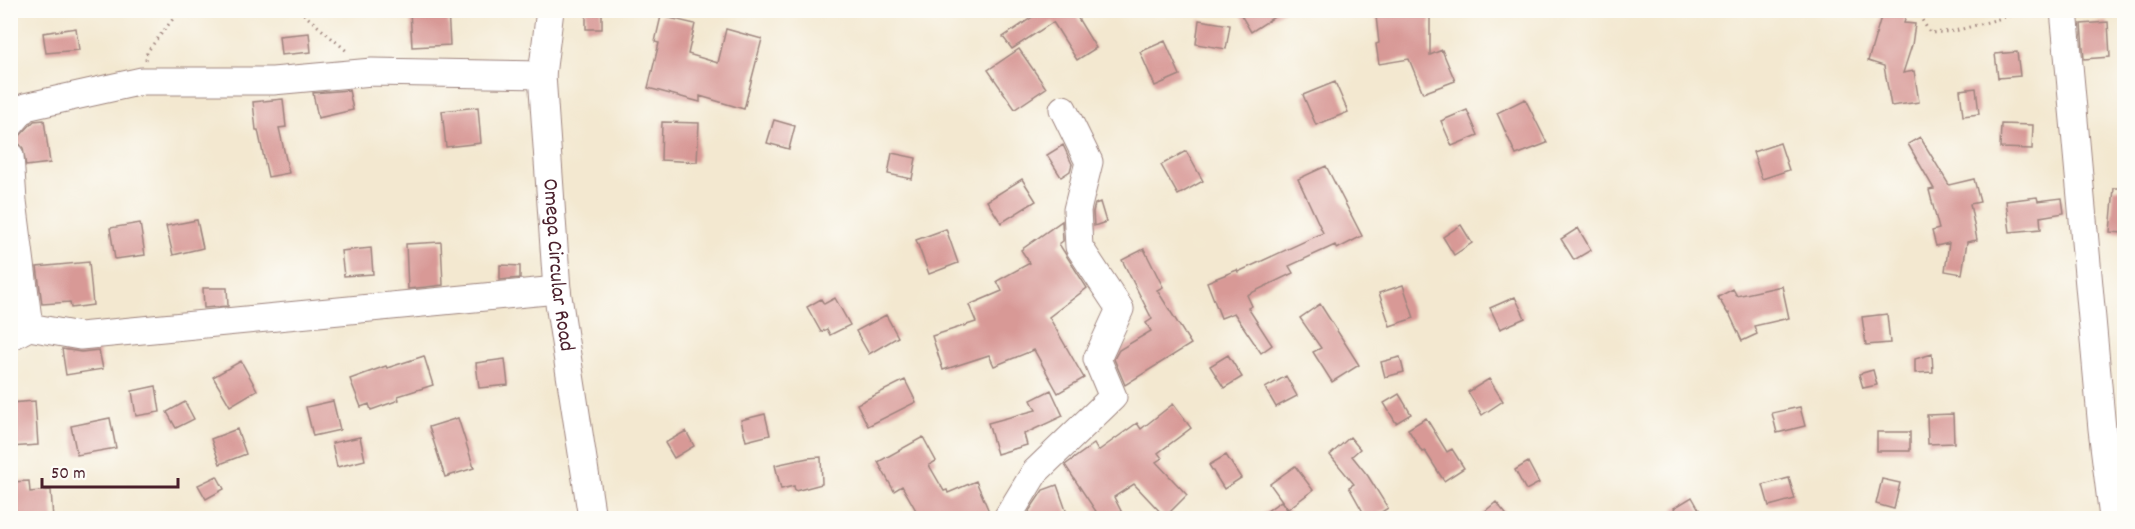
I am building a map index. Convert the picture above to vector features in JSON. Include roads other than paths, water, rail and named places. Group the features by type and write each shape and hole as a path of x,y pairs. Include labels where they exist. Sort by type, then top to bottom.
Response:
{"street":[{"name":"Omega Circular Road","path":"550,10 542,75 557,290 592,519"},
{"path":"2064,10 2102,429 2113,519"},
{"path":"10,125 25,107 142,81 273,81 372,72 542,75"},
{"path":"1007,519 1035,472 1113,397 1097,360 1120,309 1079,247 1077,210 1089,162 1063,109"},
{"path":"10,156 20,332 80,336 557,290"}]}
